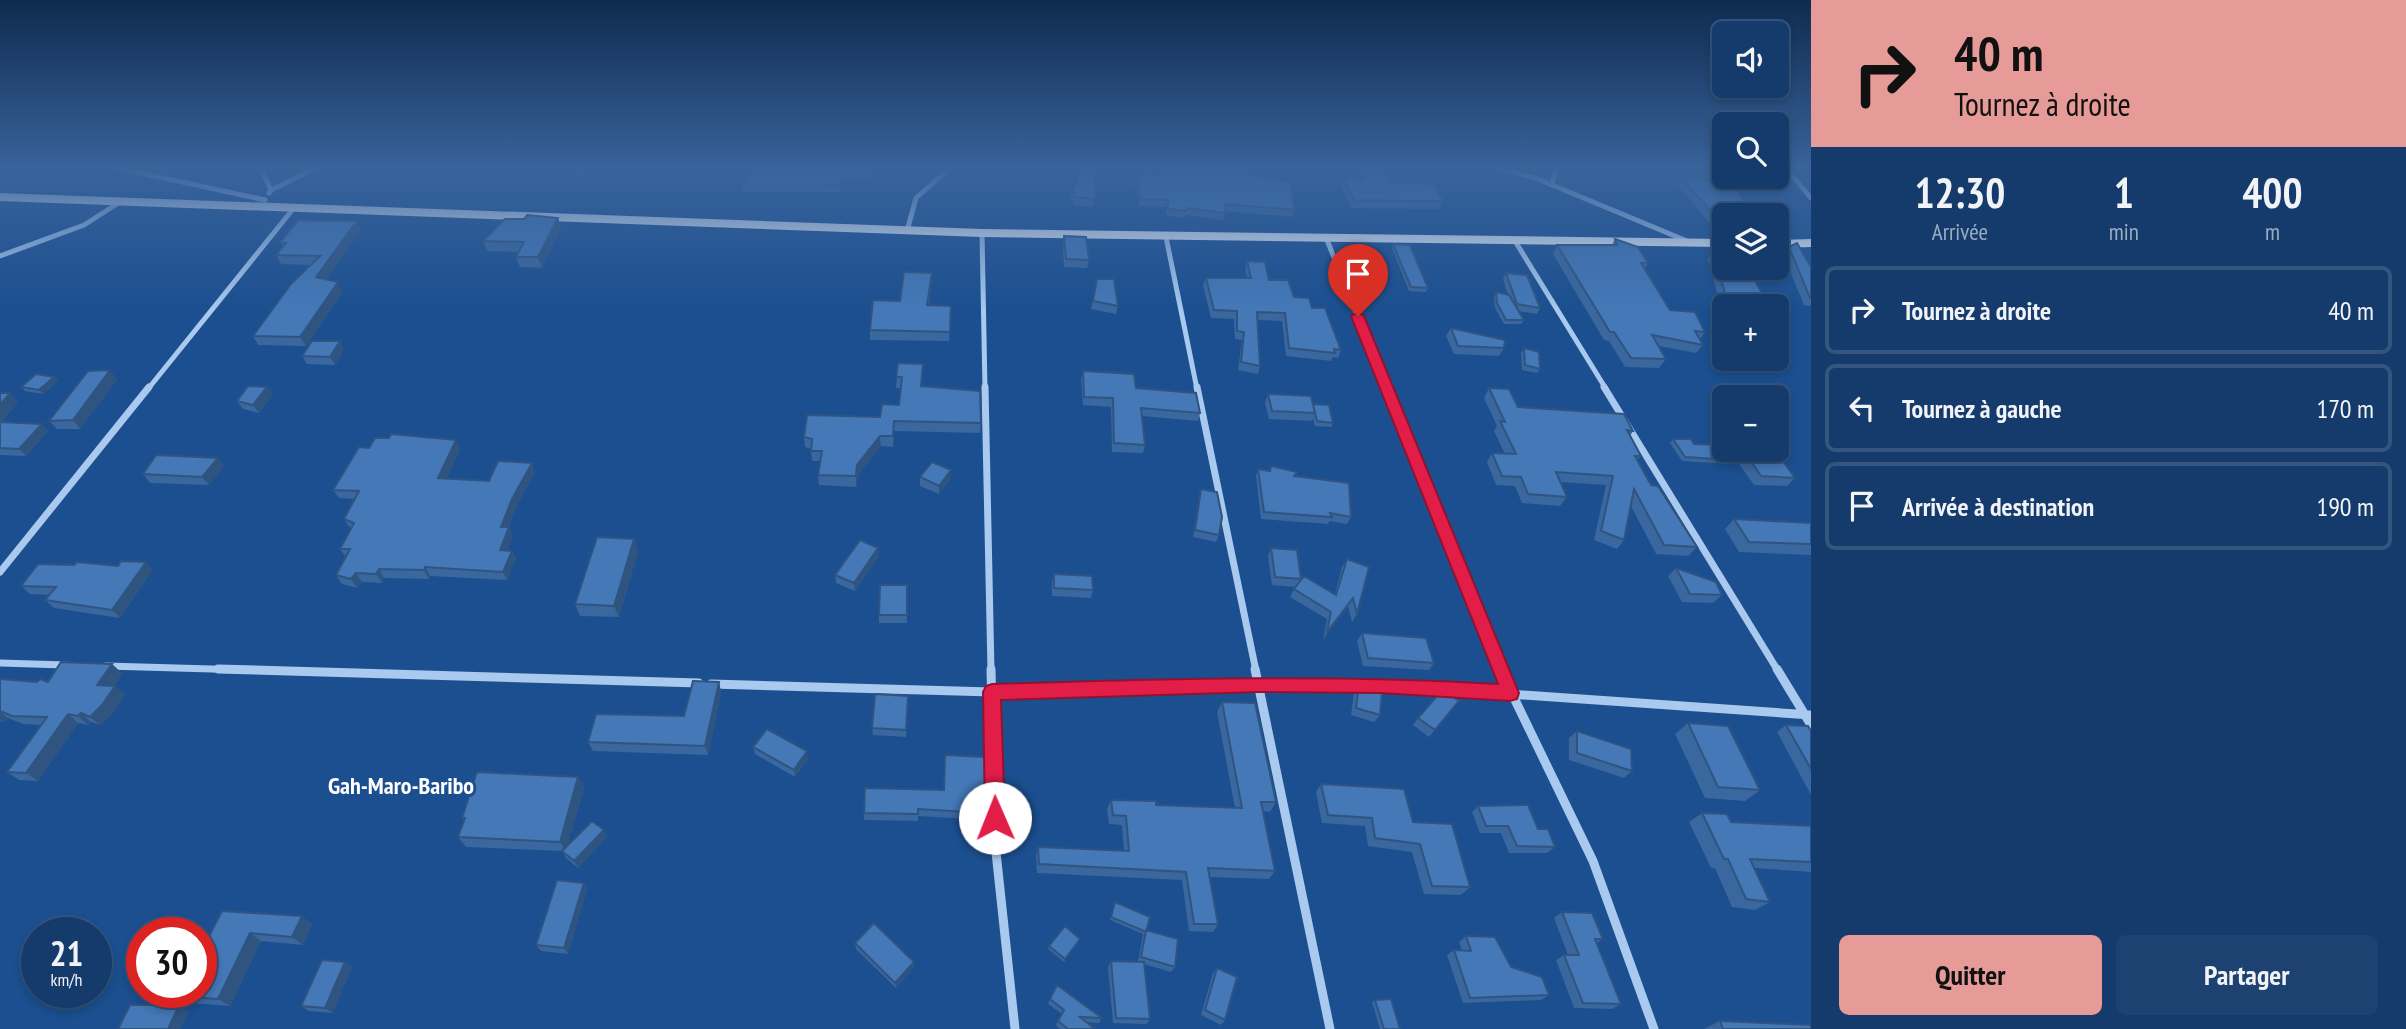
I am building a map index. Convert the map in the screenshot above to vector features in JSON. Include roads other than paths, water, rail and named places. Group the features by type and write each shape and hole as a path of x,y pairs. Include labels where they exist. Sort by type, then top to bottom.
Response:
{"main road":[{"path":"461,215 982,233 1327,240 1712,243"},
{"path":"1789,244 1811,243"}],"street":[{"path":"0,256 84,225 100,215"},
{"path":"0,572 288,215"},
{"path":"907,231 911,215"},
{"path":"1624,215 1692,243"},
{"path":"982,233 995,843 1015,1029"},
{"path":"1166,237 1330,1029"},
{"path":"1327,240 1510,693 1593,861 1654,1029"},
{"path":"1515,241 1808,715 1811,725"},
{"path":"0,663 70,665"},
{"path":"98,666 992,692 1259,684 1380,685 1808,715"}],"district":[{"name":"Gah-Maro-Baribo","path":"401,785"}]}
